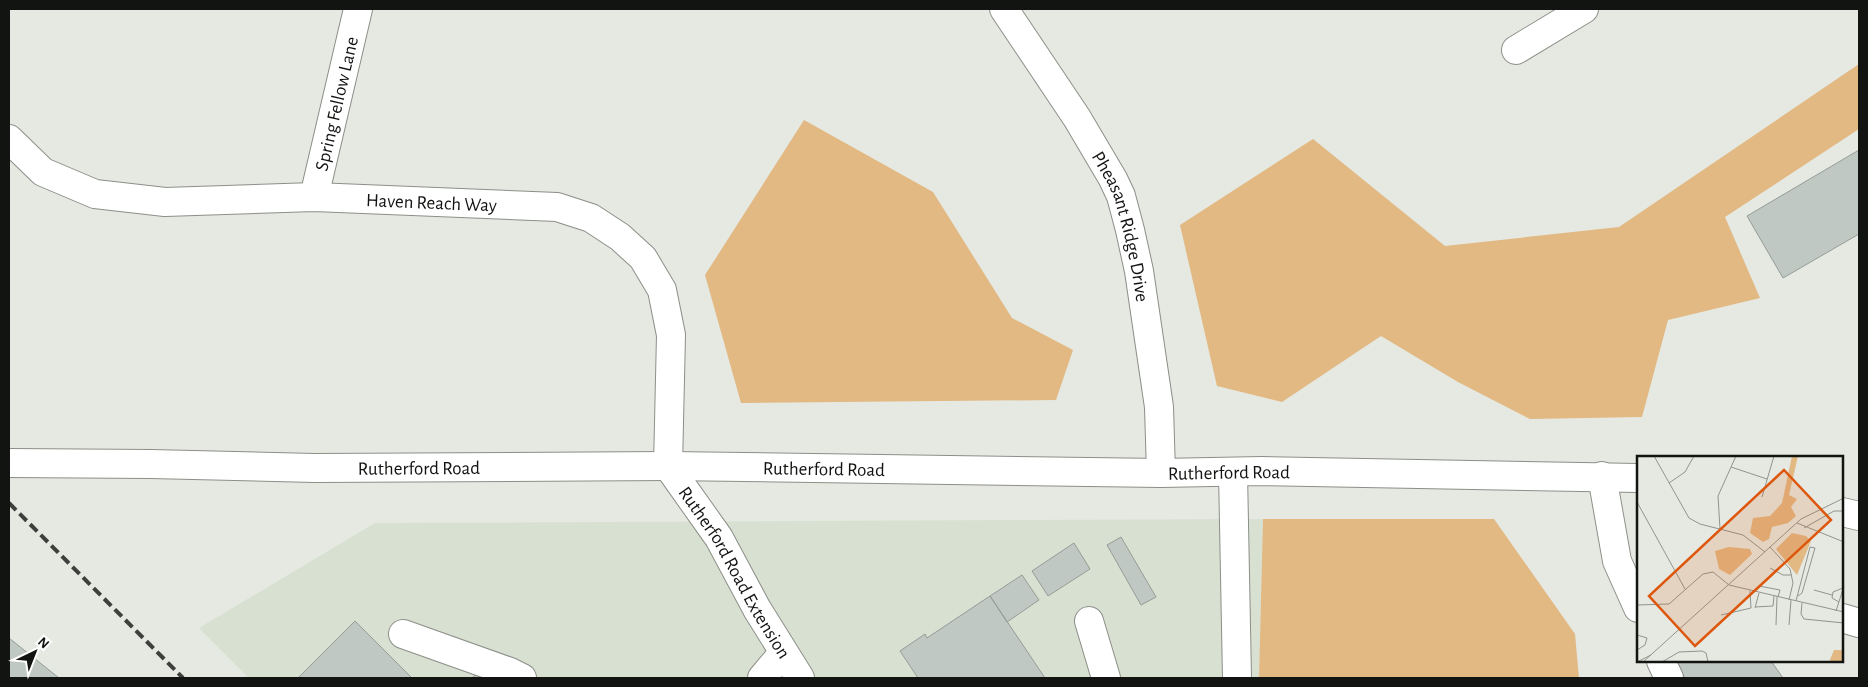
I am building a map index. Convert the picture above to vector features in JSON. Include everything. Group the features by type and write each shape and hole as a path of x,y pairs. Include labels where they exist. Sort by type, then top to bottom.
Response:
{"street":[{"name":"Spring Fellow Lane","path":"314,197 358,9"},
{"name":"Pheasant Ridge Drive","path":"1004,9 1077,118 1113,179 1120,196 1139,271 1157,397 1161,473"},
{"path":"1516,50 1584,9"},
{"name":"Haven Reach Way","path":"9,139 43,172 95,194 165,202 314,197 557,206 591,218 620,237 643,258 662,290 671,335 668,466"},
{"name":"Rutherford Road","path":"9,463 316,468 668,466 1161,473 1602,476 1637,478"},
{"name":"Rutherford Road Extension","path":"668,466 719,538 757,609 800,678"},
{"path":"1232,472 1237,678"},
{"path":"1602,476 1628,563 1637,604"},
{"path":"1843,512 1859,516"},
{"path":"1843,618 1859,623"},
{"path":"1089,621 1106,678"},
{"path":"403,634 522,678"},
{"path":"762,678 783,653"},
{"path":"1661,662 1669,678"}],"shaded area":[{"path":"1859,64 1859,129 1725,217 1760,298 1668,320 1642,417 1530,419 1458,382 1381,336 1282,402 1217,386 1180,225 1313,139 1445,246 1619,227"},
{"path":"804,120 933,192 1012,318 1073,350 1056,400 741,403 705,275"},
{"path":"1263,519 1259,678 249,678 199,628 375,523"},
{"path":"1263,519 1494,519 1575,634 1579,678 1259,678"}],"building":[{"path":"1859,150 1859,234 1783,278 1747,216"},
{"path":"1121,537 1156,597 1141,605 1107,545"},
{"path":"1074,543 1090,569 1048,596 1032,571"},
{"path":"1022,575 1039,600 1007,622 990,596"},
{"path":"990,596 1045,678 918,678 900,651 925,634 927,638"},
{"path":"355,621 412,678 298,678"},
{"path":"9,638 59,678 9,678"},
{"path":"1674,662 1772,662 1783,678 1685,678"},
{"path":"478,672 485,678 472,678"}],"railway":[{"path":"9,503 183,678"}]}
